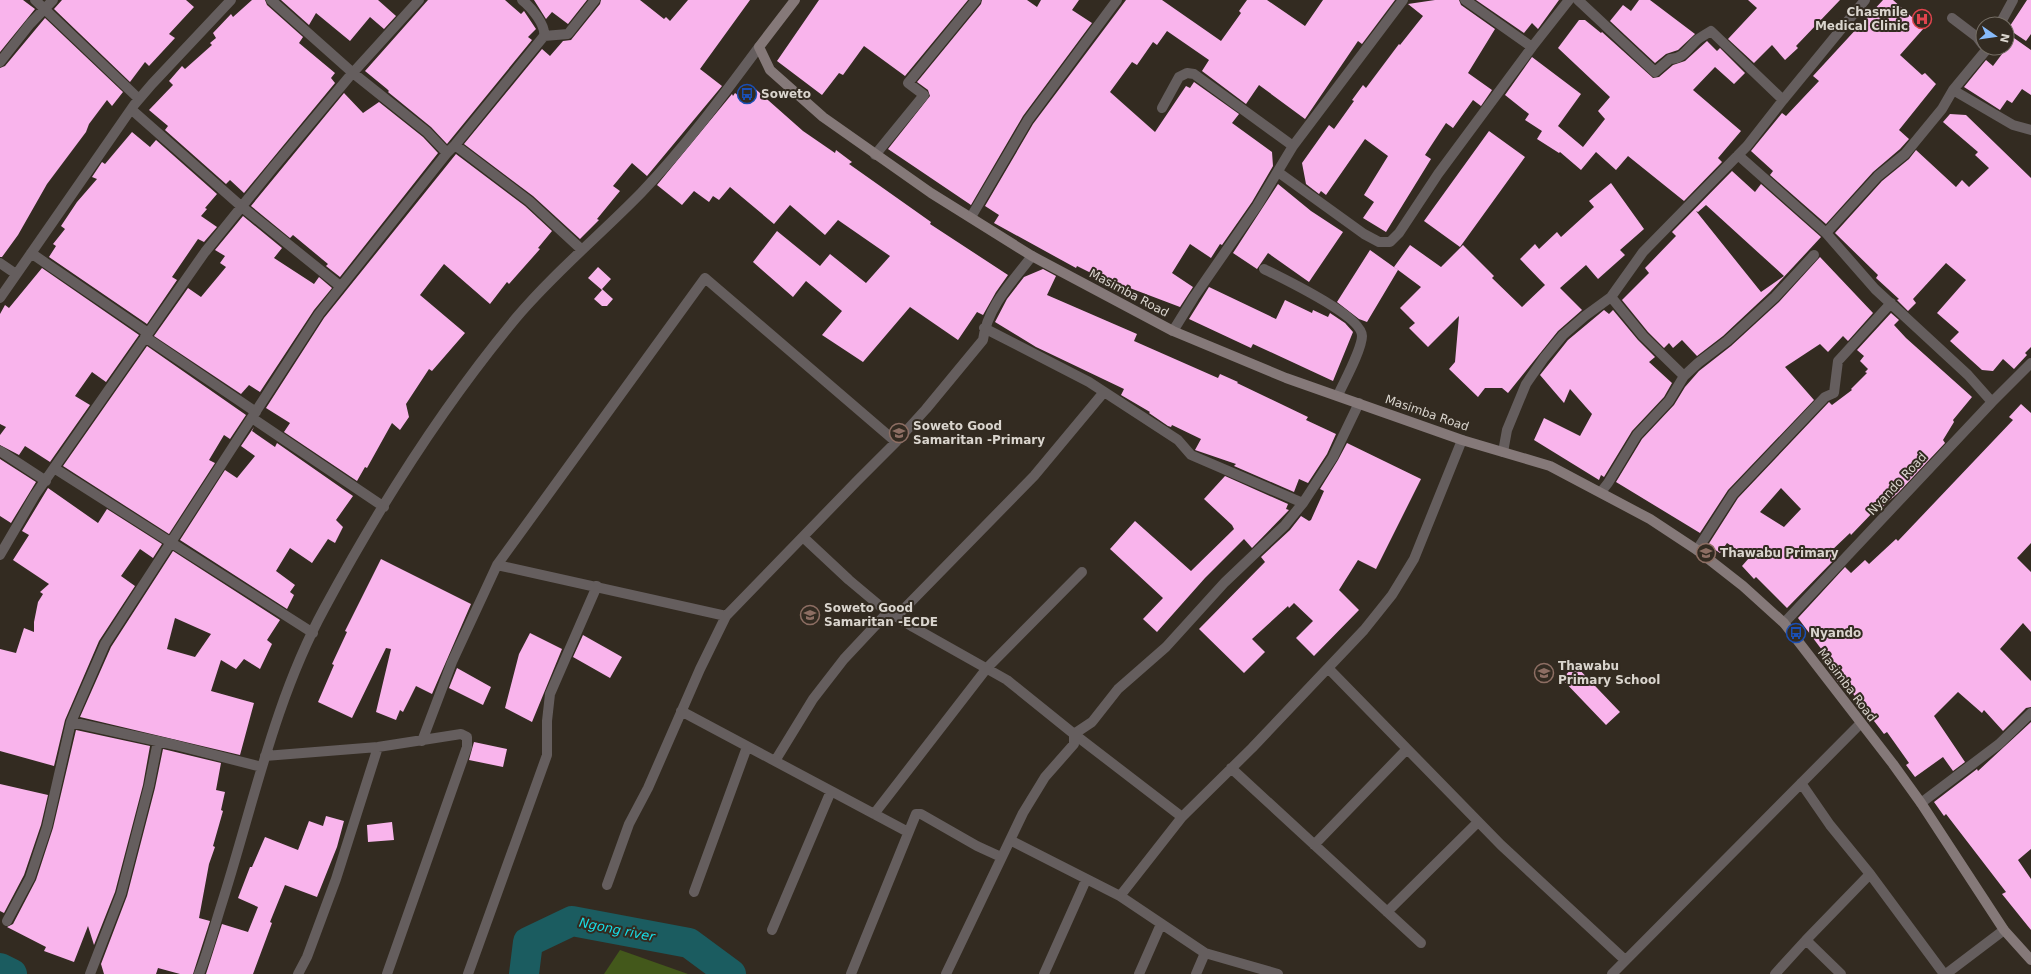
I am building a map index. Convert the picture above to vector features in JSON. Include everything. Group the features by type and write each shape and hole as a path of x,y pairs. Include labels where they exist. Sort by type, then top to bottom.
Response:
{"street":[{"path":"35,0 43,10 139,99"},
{"path":"0,62 53,0"},
{"path":"0,298 139,99 231,0"},
{"path":"271,0 353,73 427,132 446,153"},
{"path":"0,555 54,468 205,252 353,73 419,0"},
{"path":"7,921 30,878 47,827 70,722 106,644 319,314 446,153 455,145 544,36 545,32 536,16 522,0"},
{"path":"544,36 568,34 595,0"},
{"path":"199,974 232,872 265,756 284,702 323,611 384,507 421,449 482,363 517,317 582,250 644,190 725,94 795,0"},
{"path":"875,155 924,95 908,83 976,0"},
{"path":"970,217 1028,120 1117,0"},
{"path":"1174,331 1194,297 1278,172 1293,146 1403,0"},
{"path":"1465,0 1532,46"},
{"path":"1278,172 1364,234 1379,242 1390,242 1400,233 1438,174 1532,46 1569,0"},
{"path":"1578,0 1655,72 1670,59 1677,59 1683,55 1697,40 1710,31 1782,100"},
{"path":"1503,452 1507,430 1526,384 1544,358 1563,335 1585,316 1611,298 1643,252 1747,146 1782,100 1865,0"},
{"path":"2004,16 2013,0"},
{"path":"1952,18 1975,35"},
{"name":"Masimba Road","path":"759,47 770,70 785,85 823,117 875,155 1032,256 1174,331 1286,378 1338,395 1462,440 1550,466 1650,519 1697,550 1743,586 1784,623 1921,803 2004,930 2031,960"},
{"path":"1826,233 1878,176 1905,154 1942,109 1953,90 1979,56"},
{"path":"1162,108 1179,77 1187,73 1194,74 1293,146"},
{"path":"1953,90 2013,125 2031,130"},
{"path":"132,110 242,207 340,286"},
{"path":"455,145 529,201 582,250"},
{"path":"1738,155 1826,233 1875,289 1968,375 1992,402"},
{"path":"31,253 147,335 254,415 384,507"},
{"path":"1601,492 1637,435 1668,402 1684,376 1698,363 1727,341 1775,297 1814,255"},
{"path":"607,885 629,824 648,788 715,636 726,616 896,442 963,366 983,340 984,328 1001,295 1032,256"},
{"path":"0,263 16,274"},
{"path":"1264,269 1326,301 1354,321 1360,328 1362,336 1357,354 1338,395"},
{"path":"422,741 452,662 497,565 705,278 896,442"},
{"path":"1611,298 1643,336 1684,376"},
{"path":"1697,550 1736,490 1825,396 1834,393 1838,361 1891,303"},
{"path":"984,328 1089,382 1178,440 1192,455 1303,503"},
{"name":"Nyando Road","path":"1784,623 1992,402 2031,363"},
{"path":"775,761 813,699 844,659 1034,476 1104,392"},
{"path":"1074,734 1092,722 1118,689 1166,647 1225,582 1285,525 1303,503 1333,457 1359,403"},
{"path":"1120,896 1182,817 1364,630 1392,595 1410,565 1462,440"},
{"path":"0,451 46,480"},
{"path":"54,468 313,633"},
{"path":"803,537 849,580 892,614 1006,680 1182,817"},
{"path":"497,565 597,586 726,616"},
{"path":"874,814 987,668 1082,572"},
{"path":"468,974 547,755 550,694 597,586"},
{"path":"1328,668 1501,845 1625,960"},
{"path":"681,711 908,832"},
{"path":"1921,803 1999,744 2031,713"},
{"path":"70,722 262,767"},
{"path":"1612,974 1860,724"},
{"path":"265,756 378,747 461,734 465,735 468,741 387,974"},
{"path":"946,974 1000,857 1023,813 1045,777 1074,744 1074,734"},
{"path":"90,974 121,894 149,786 158,742"},
{"path":"298,974 307,957 336,880 378,747"},
{"path":"694,892 747,747"},
{"path":"1314,845 1407,749"},
{"path":"1231,768 1420,943"},
{"path":"1801,783 1830,825 1870,874 1945,974 2004,930"},
{"path":"772,930 832,791"},
{"path":"851,974 916,814 921,814 977,846 1000,857"},
{"path":"1387,912 1478,822"},
{"path":"1010,840 1120,896 1205,953 1278,974"},
{"path":"1775,974 1870,874"},
{"path":"1044,974 1086,880"},
{"path":"1139,974 1161,924"},
{"path":"1806,940 1841,974"},
{"path":"1196,974 1205,953"}],"green space":[{"path":"620,950 688,974 604,974"}],"building":[{"path":"0,0 23,0 35,9 0,52"},
{"path":"62,0 186,0 194,7 169,34 175,38 149,66 145,62 130,82 54,9"},
{"path":"252,0 265,0 267,5 303,37 299,43 335,73 331,78 335,83 244,193 230,180 226,184 165,130 168,126 149,110 173,85 169,81 182,66 185,69 212,45 210,43 216,38 213,33 231,14 233,17"},
{"path":"281,0 378,0 396,16 384,29 370,17 350,41 316,13 309,25"},
{"path":"428,0 505,0 521,14 524,11 536,29 528,37 532,40 447,144 431,127 365,71"},
{"path":"534,0 587,0 568,24 552,12 546,19"},
{"path":"601,0 640,0 664,19 666,17 670,21 688,0 750,0 700,69 722,86 647,176 632,163 613,186 620,191 597,219 599,220 580,239 533,196 464,144 542,49 550,56 563,41 571,40 600,4"},
{"path":"819,0 968,0 905,76 864,46 843,75 839,73 822,95 777,61"},
{"path":"982,0 1027,0 1037,7 1041,0 1079,0 1072,10 1092,23 1023,116 971,205 888,149 930,96 928,90 917,82 981,4"},
{"path":"1126,0 1162,0 1221,41 1241,13 1239,11 1247,0 1267,0 1305,26 1323,0 1395,0 1362,44 1358,41 1305,119 1259,85 1246,104 1202,71 1209,60 1167,31 1157,45 1153,42 1137,65 1132,62 1110,92 1155,132 1186,86 1190,88 1194,82 1239,114 1232,123 1272,152 1273,166 1252,202 1222,245 1220,244 1211,258 1190,244 1172,273 1193,287 1180,307 1114,282 1113,284 1077,266 1076,268 994,223 999,215 985,206 1033,124"},
{"path":"1435,0 1459,0 1461,5 1495,29 1468,73 1492,90 1481,106 1473,100 1453,128 1446,123 1425,155 1431,159 1386,232 1363,218 1374,202 1364,195 1388,156 1365,139 1326,195 1321,191 1319,194 1306,184 1302,163 1329,125 1334,129 1354,101 1352,100 1363,85 1366,88 1399,44 1400,45 1423,16 1408,4"},
{"path":"1476,0 1559,0 1538,29 1532,23 1524,33"},
{"path":"1639,0 1650,0 1695,34 1678,50 1666,54 1655,63 1610,21 1623,5 1631,11"},
{"path":"1748,0 1840,0 1796,46 1798,48 1785,60 1772,45 1754,63 1728,39 1757,8"},
{"path":"1883,0 1893,0 1924,28 1900,55 1922,75 1925,73 1936,84 1899,130 1909,139 1900,149 1873,172 1826,224 1770,175 1773,171 1751,151 1782,113 1786,116 1819,81 1813,76"},
{"path":"2027,0 2031,0 2031,34 2026,41 2015,34 2015,18"},
{"path":"45,18 123,92 112,106 107,100 89,124 86,132 47,184 18,235 2,257 0,257 0,68 5,66"},
{"path":"1579,20 1585,20 1601,33 1602,32 1653,78 1659,77 1673,65 1685,61 1707,41 1717,51 1720,48 1745,73 1734,84 1715,67 1693,90 1741,131 1718,158 1722,162 1684,201 1628,156 1616,170 1596,152 1581,170 1560,152 1559,153 1537,139 1542,131 1525,120 1529,114 1505,95 1532,57 1581,94 1558,126 1583,147 1605,119 1598,111 1610,97 1558,48"},
{"path":"2015,39 2031,50 2031,95 2022,89 2012,103 2007,100 2000,110 1964,87 1986,60 1993,66 2000,56 2015,56"},
{"path":"752,86 803,131 835,153 836,150 852,162 849,164 931,222 930,224 1008,275 983,315 977,312 958,340 910,307 863,362 822,335 842,311 806,281 793,297 753,262 777,231 820,266 830,254 866,283 890,256 838,220 825,235 790,205 774,224 730,187 719,200 713,196 709,202 694,191 682,205 657,185 732,94 733,96 735,93 743,99"},
{"path":"344,93 363,113 379,102 423,137 438,153 340,277 326,266 328,264 293,235 290,238 251,206"},
{"path":"1950,114 1966,115 2031,178 2031,347 2025,353 2027,355 2014,369 2003,359 1993,371 1982,370 1950,341 1959,332 1937,313 1966,280 1946,263 1913,299 1916,303 1908,311 1897,300 1899,299 1876,278 1878,275 1835,233 1882,181 1909,159 1916,150 1956,187 1962,180 1969,187 1989,168 1975,155 1978,152 1943,122"},
{"path":"1489,131 1525,157 1460,247 1424,221"},
{"path":"132,132 150,147 156,140 217,194 205,208 207,209 201,216 217,227 204,242 198,239 172,277 177,280 147,324 49,257 56,246 53,244 65,229 61,226 77,202 97,179 92,177 102,162 105,164"},
{"path":"456,154 525,206 552,231 538,248 540,249 509,284 507,282 490,304 444,264 420,295 465,333 432,371 429,369 406,404 409,417 400,430 392,423 367,468 365,467 357,481 284,432 290,423 266,408 324,318"},
{"path":"1732,171 1755,192 1761,184 1821,237 1770,292 1723,336 1697,356 1682,340 1673,348 1669,343 1664,348 1648,332 1622,300 1649,273 1645,268 1676,236 1672,232","holes":["1706,205 1784,276 1761,292 1696,211 1698,212"]},
{"path":"1611,183 1644,229 1620,250 1625,255 1598,279 1586,265 1560,288 1582,310 1558,331 1508,393 1502,388 1485,388 1478,397 1449,369 1455,362 1459,316 1428,347 1409,328 1415,323 1400,308 1421,287 1394,267 1410,245 1441,267 1463,245 1494,276 1492,278 1522,307 1545,285 1520,259 1535,244 1539,249 1557,232 1561,237 1594,207 1589,201"},
{"path":"1278,184 1311,211 1343,232 1309,282 1268,253 1257,269 1233,253"},
{"path":"243,216 282,248 274,258 314,284 319,277 332,288 314,310 260,392 249,385 241,394 154,336 188,288 201,297 226,267 220,263 225,256 215,250"},
{"path":"1370,250 1398,270 1367,322 1359,319 1337,302"},
{"path":"1820,257 1873,313 1848,341 1843,336 1828,352 1820,344 1785,367 1814,400 1728,490 1700,533 1616,482 1642,439 1674,405 1685,387 1699,371 1731,346 1779,302"},
{"path":"598,267 611,279 602,289 613,299 607,306 602,306 594,299 602,290 588,278"},
{"path":"42,268 139,335 106,382 92,372 75,396 90,405 50,462 25,446 19,455 0,445 0,435 6,427 0,424 0,314 5,305 9,308"},
{"path":"1043,269 1056,276 1047,295 1137,334 1134,341 1218,378 1220,374 1238,382 1237,383 1308,417 1306,420 1336,434 1327,454 1308,483 1299,479 1294,492 1234,466 1236,464 1195,450 1201,439 1172,425 1171,427 1168,426 1149,413 1150,412 1121,395 1124,389 1036,347 995,322 1007,299 1024,277"},
{"path":"1209,287 1276,319 1285,300 1312,313 1313,310 1328,317 1330,313 1345,323 1353,332 1333,381 1253,344 1251,348 1189,319"},
{"path":"1604,310 1609,314 1613,310 1638,340 1655,357 1649,362 1672,383 1664,397 1632,431 1604,477 1601,475 1599,480 1534,440 1544,418 1580,436 1592,414 1570,389 1564,403 1540,375 1568,340"},
{"path":"1891,313 1899,320 1894,325 1906,338 1972,397 1953,420 1954,422 1943,440 1945,443 1898,493 1879,510 1877,508 1851,535 1850,533 1830,552 1836,558 1787,608 1756,577 1754,579 1742,566 1749,558 1727,543 1720,553 1708,545 1738,498 1829,402 1832,405 1852,390 1851,389 1867,373 1865,372 1868,369 1860,361 1864,356 1857,350","holes":["1781,488 1801,509 1784,527 1760,512"]},
{"path":"147,346 246,415 230,439 224,435 209,460 215,463 169,534 63,466"},
{"path":"2021,404 2031,413 2031,543 2017,558 2031,572 2031,632 2023,623 2000,649 2031,681 2031,707 2026,708 2003,731 1984,710 1982,713 1958,692 1934,716 1965,762 1953,771 1943,757 1915,777 1906,765 1909,763 1887,732 1884,734 1844,682 1840,685 1829,670 1834,666 1798,618 1845,567 1851,573 1865,560 1869,564 1896,539 1898,541 2013,420 2009,417"},
{"path":"254,427 252,431 275,447 277,443 353,496 336,520 343,527 335,543 328,539 312,563 290,548 276,571 295,585 290,592 294,595 287,609 180,540 225,470 237,478 255,456 241,446"},
{"path":"1347,443 1421,479 1376,569 1358,560 1339,590 1359,610 1314,656 1296,638 1313,621 1294,603 1289,608 1288,606 1252,639 1265,652 1244,673 1199,629 1265,562 1261,557 1290,530 1301,516 1309,521 1311,520 1324,491 1320,489"},
{"path":"0,459 36,482 11,523 0,516"},
{"path":"1225,476 1288,504 1286,509 1289,510 1252,548 1244,539 1205,578 1157,632 1143,619 1163,598 1110,549 1135,521 1191,571 1234,529 1232,525 1204,499"},
{"path":"48,488 98,523 107,509 162,544 153,558 140,549 121,576 135,586 99,641 65,720 54,766 0,751 0,649 16,653 24,628 34,632 34,622 38,602 43,594 40,592 49,584 13,560 29,535 22,531"},
{"path":"173,551 280,620 267,640 272,644 260,669 244,659 236,669 221,660 211,691 254,703 240,755 80,717 111,647","holes":["175,618 211,634 195,657 167,649"]},
{"path":"381,559 471,604 432,694 416,686 403,712 400,710 396,720 376,712 391,649 386,648 352,718 318,702 334,665 332,664 347,632 345,631"},
{"path":"530,633 562,649 532,722 505,708 519,654"},
{"path":"583,635 622,657 610,678 573,657"},
{"path":"1575,665 1620,712 1606,725 1562,679"},
{"path":"457,668 491,687 483,705 449,688"},
{"path":"2031,722 2031,849 2018,860 2031,879 2031,930 2002,894 2006,892 1946,814 1944,816 1934,802 1977,769 1978,771"},
{"path":"76,730 150,746 143,785 115,892 94,945 88,926 74,962 44,951 46,947 7,927 13,924 36,880 53,828"},
{"path":"474,742 507,749 503,767 469,760"},
{"path":"163,749 221,763 216,790 225,792 221,810 223,811 213,846 215,847 209,864 199,918 210,921 193,974 180,974 158,968 156,974 104,974 101,964 127,896 155,788"},
{"path":"0,784 48,795 41,825 24,875 4,913 0,911"},
{"path":"326,816 344,821 337,847 317,897 285,885 270,922 272,923 253,974 206,974 222,924 248,932 258,907 238,898 250,867 252,867 265,837 298,850 309,821 323,826"},
{"path":"392,822 394,840 368,842 367,825"}],"waterway":[{"name":"Ngong river","path":"524,974 528,942 572,921 689,943 731,974"},
{"name":"Ngong river","path":"0,968 12,974"}],"place":[{"name":"Chasmile Medical Clinic","path":"1922,19"},
{"name":"Soweto","path":"747,94"},
{"name":"Soweto Good Samaritan -Primary","path":"899,433"},
{"name":"Thawabu Primary","path":"1706,553"},
{"name":"Soweto Good Samaritan -ECDE","path":"810,615"},
{"name":"Nyando","path":"1796,633"},
{"name":"Thawabu Primary School","path":"1544,673"}]}
